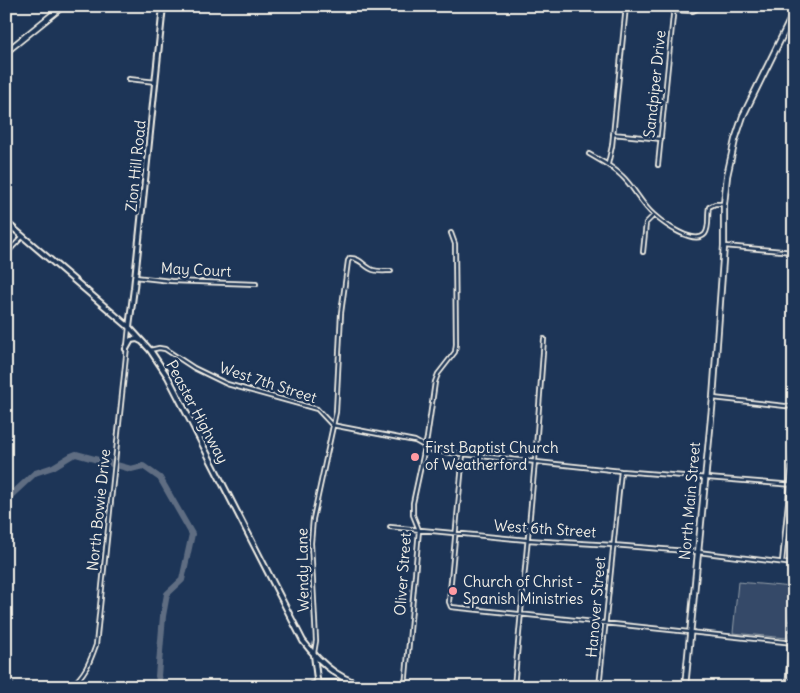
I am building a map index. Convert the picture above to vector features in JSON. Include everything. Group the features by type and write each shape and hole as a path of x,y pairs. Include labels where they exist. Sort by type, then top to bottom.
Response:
{"main road":[{"path":"6,52 63,6"},
{"name":"Zion Hill Road","path":"129,327 164,6"},
{"name":"North Main Street","path":"686,687 713,398 724,246 724,204 735,141 743,116 794,12"},
{"name":"Peaster Highway","path":"6,222 129,327 150,350 168,377 303,641 314,656"},
{"path":"117,317 128,317 131,312"},
{"path":"126,349 131,340 142,342"},
{"path":"314,656 336,674 352,682 375,687"},
{"path":"314,656 318,687"}],"street":[{"path":"608,164 614,134 626,6"},
{"path":"674,8 693,11 702,6"},
{"name":"Sandpiper Drive","path":"658,165 674,8"},
{"path":"129,79 156,82"},
{"path":"614,134 660,140"},
{"path":"589,154 608,164 631,184 654,215 680,232 695,238 701,237 707,231 709,208 715,204 724,204"},
{"path":"643,252 646,223 654,215"},
{"name":"Oliver Street","path":"405,687 419,530 413,515 413,503 435,382 438,374 454,352 456,344 455,244 451,233"},
{"path":"6,254 22,236"},
{"path":"724,246 794,252"},
{"name":"Wendy Lane","path":"314,656 316,641 311,542 313,519 336,412 341,313 348,261 350,258 358,259 375,271 391,270"},
{"name":"May Court","path":"135,277 171,281 256,284"},
{"name":"North Bowie Drive","path":"70,687 87,668 96,645 129,327"},
{"path":"514,687 535,461 544,339"},
{"name":"West 7th Street","path":"150,350 164,349 194,368 227,384 317,409 332,426"},
{"path":"713,398 794,407"},
{"path":"332,426 415,441 433,451 794,485"},
{"path":"782,562 794,443"},
{"path":"464,454 449,602 451,608 792,642"},
{"name":"Hanover Street","path":"600,687 621,470"},
{"name":"West 6th Street","path":"390,527 527,540 698,552 794,564"},
{"path":"786,687 794,610"},
{"path":"304,687 317,682 352,682"}],"shaded area":[{"path":"738,582 792,587 787,638 733,633"}],"waterway":[{"path":"6,500 35,473 53,467 76,454 131,469 143,466 160,478 192,534 182,580 167,594 163,616 158,676 161,687"}],"railway":[{"path":"6,673 14,687"}],"place":[{"name":"First Baptist Church of Weatherford","path":"415,457"},
{"name":"Church of Christ - Spanish Ministries","path":"453,591"}]}
